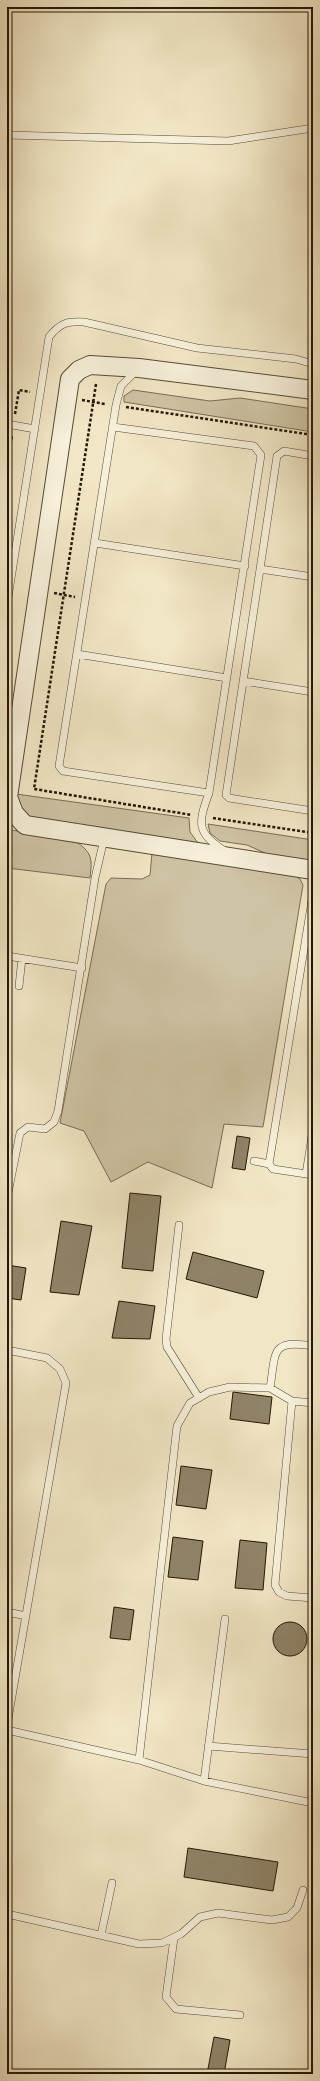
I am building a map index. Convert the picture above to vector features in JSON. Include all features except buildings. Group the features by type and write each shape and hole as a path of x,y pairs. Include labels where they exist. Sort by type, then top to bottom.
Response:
{"street":[{"path":"313,390 139,368 90,366 79,370 70,379 8,797 14,813 25,826 313,870"}],"lane":[{"path":"7,135 228,141 313,128"},
{"path":"7,604 49,337 58,326 72,321 197,348 296,359 313,364"},
{"path":"139,368 121,386 116,405 59,766 61,770 209,793"},
{"path":"10,425 35,428"},
{"path":"113,427 254,446 261,455 257,489 209,793 201,816 202,829 210,842 235,857"},
{"path":"313,456 284,451 277,456 226,795 229,798 313,811"},
{"path":"95,543 245,566"},
{"path":"260,569 313,577"},
{"path":"77,654 227,678"},
{"path":"243,681 313,692"},
{"path":"7,819 25,826"},
{"path":"7,1198 20,1133 28,1127 45,1129 54,1122 58,1111 82,968 95,878 104,839"},
{"path":"269,1164 313,894"},
{"path":"7,956 82,968"},
{"path":"19,986 22,958"},
{"path":"254,1161 269,1164 273,1169 310,1174 313,1130"},
{"path":"179,1225 166,1339 167,1347 199,1398"},
{"path":"270,1388 276,1353 283,1345 292,1343 313,1346"},
{"path":"7,1350 47,1358 60,1369 66,1383 7,1725"},
{"path":"140,1760 177,1426 190,1403 209,1392 230,1387 270,1388 292,1401 313,1403"},
{"path":"292,1401 275,1585 279,1592 287,1596 313,1598"},
{"path":"7,1612 26,1616"},
{"path":"204,1781 225,1619"},
{"path":"7,1730 140,1760 204,1781 313,1804"},
{"path":"208,1746 313,1754"},
{"path":"101,1935 112,1883"},
{"path":"7,1914 139,1944 162,1943 181,1934 200,1917 218,1913 272,1920 288,1917 297,1908 303,1890"},
{"path":"174,1938 166,1997 171,2004 176,2009 240,2015"}],"path":[{"path":"96,384 34,789 313,833"},
{"path":"7,469 10,425 19,390 40,394"},
{"path":"67,398 313,435"}],"shaded area":[{"path":"133,390 210,401 240,398 313,409 313,432 124,402 124,396"},
{"path":"16,794 189,818 190,832 198,843 22,816"},
{"path":"208,824 313,840 313,863 276,858 247,845 220,841 210,833"},
{"path":"7,829 78,843 89,854 91,862 90,878 7,868"},
{"path":"152,853 293,874 300,879 303,885 263,1127 224,1124 212,1188 148,1162 111,1182 84,1131 60,1123 106,884 111,878 142,879 150,875"}]}
